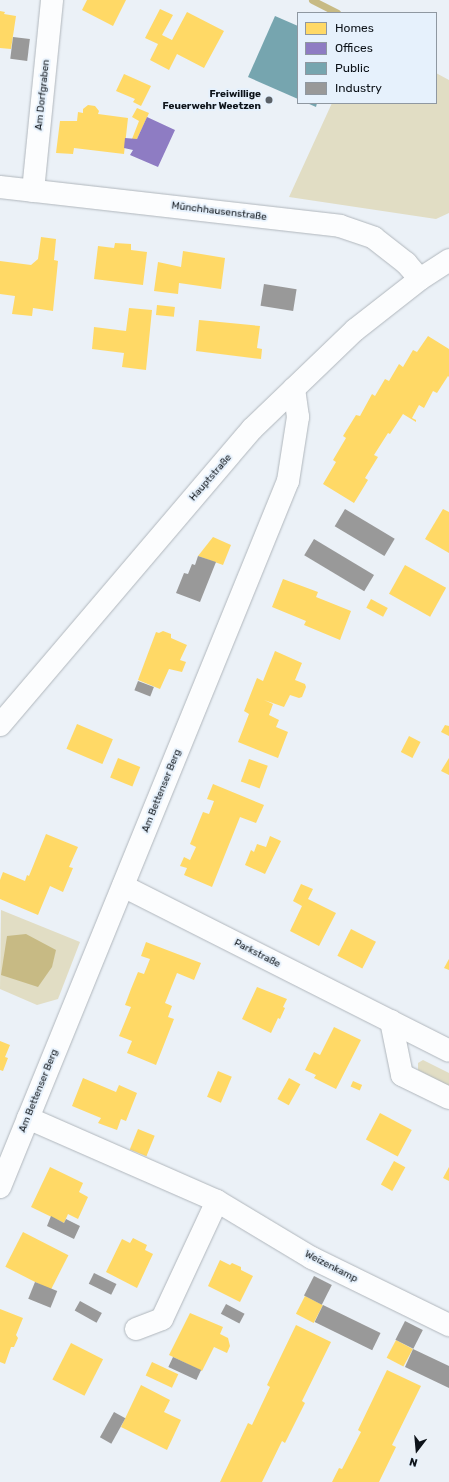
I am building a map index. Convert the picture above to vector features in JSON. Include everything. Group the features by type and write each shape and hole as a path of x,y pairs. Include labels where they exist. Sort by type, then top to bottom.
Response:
{"street":[{"name":"Am Dorfgraben","path":"33,191 52,0"},
{"name":"Münchhausenstraße","path":"0,187 340,226 374,238 406,263 420,279"},
{"name":"Hauptstraße","path":"0,724 252,429 355,330 420,279 449,260"},
{"name":"Am Bettenser Berg","path":"0,1187 288,481 298,417 294,388"},
{"name":"Parkstraße","path":"123,886 449,1051"},
{"path":"390,1021 402,1075 449,1098"},
{"name":"Weizenkamp","path":"28,1118 217,1201 312,1258 449,1325"},
{"path":"136,1329 162,1318 217,1201"}],"shaded area":[{"path":"437,74 449,80 449,213 436,219 289,197 332,104 437,104"},
{"path":"1,910 80,942 58,999 37,1005 0,989"},
{"path":"26,934 56,950 52,967 38,987 1,975 7,936"},
{"path":"423,1060 449,1073 449,1087 418,1070 418,1063"}],"building: Homes":[{"path":"87,0 126,0 113,26 82,10"},
{"path":"160,9 173,15 162,35 172,40 187,12 224,31 204,68 177,54 169,70 150,60 158,44 145,38"},
{"path":"0,11 5,12 4,14 16,16 11,49 0,48"},
{"path":"124,74 151,86 141,106 133,102 135,99 116,91"},
{"path":"88,105 95,106 99,111 98,114 128,118 124,154 74,148 73,154 56,153 60,121 77,121 78,112 83,113 83,109"},
{"path":"137,108 149,113 137,139 132,139 139,121 132,117"},
{"path":"41,237 56,239 54,260 58,261 53,311 33,308 32,316 12,314 15,296 0,294 0,261 31,265 38,259"},
{"path":"115,243 131,244 131,250 147,252 143,285 94,279 98,246 114,248"},
{"path":"183,251 225,258 221,289 179,283 178,294 154,291 158,262 181,267"},
{"path":"157,305 175,307 174,317 156,315"},
{"path":"129,308 152,310 146,370 122,367 124,353 92,349 94,327 126,331"},
{"path":"199,320 260,326 257,348 262,349 261,359 196,351"},
{"path":"428,336 449,349 449,377 448,376 437,393 433,391 424,408 419,405 412,418 416,420 416,422 403,414 390,434 388,433 374,455 378,457 365,478 368,480 354,503 323,484 336,462 333,460 346,438 343,436 356,415 360,416 372,394 375,396 385,379 389,381 399,364 403,367 413,350 417,352"},
{"path":"443,509 449,512 449,553 425,539"},
{"path":"213,537 231,545 223,565 198,556"},
{"path":"405,565 446,588 430,617 389,594"},
{"path":"283,579 318,592 316,597 351,611 340,640 304,625 306,621 272,607"},
{"path":"371,599 388,608 383,617 366,608"},
{"path":"163,631 171,634 171,638 187,645 180,660 186,662 182,672 169,669 160,689 138,680 156,632 159,633"},
{"path":"275,651 302,663 295,680 305,684 306,687 302,697 299,698 290,695 284,707 264,700 273,704 269,715 279,720 276,727 288,732 278,758 238,742 249,714 244,711 257,678 263,681"},
{"path":"77,724 113,739 102,764 66,749"},
{"path":"445,725 449,726 449,736 441,732"},
{"path":"409,736 421,742 412,758 401,752"},
{"path":"118,758 140,767 132,786 110,777"},
{"path":"449,758 449,775 441,771"},
{"path":"249,759 268,766 260,788 241,782"},
{"path":"213,784 264,805 256,823 240,817 212,887 184,875 187,868 180,866 184,857 190,860 196,847 190,844 203,812 209,814 214,801 207,799"},
{"path":"46,834 78,847 69,867 73,868 63,892 50,886 38,915 0,899 0,880 3,872 25,881 27,875 29,876"},
{"path":"270,836 281,841 265,874 245,865 251,850 254,852 257,844 266,847"},
{"path":"301,884 313,889 308,899 336,913 319,946 290,931 302,906 293,901"},
{"path":"351,929 376,942 362,968 337,956"},
{"path":"146,942 201,963 194,980 177,973 165,1003 172,1006 168,1017 174,1019 156,1065 127,1053 132,1041 119,1036 131,1007 125,1005 131,989 138,972 144,974 150,959 141,956"},
{"path":"449,959 449,970 444,968"},
{"path":"257,987 287,999 280,1019 278,1018 271,1033 242,1019"},
{"path":"334,1027 361,1040 336,1089 314,1078 316,1075 305,1070 314,1052 320,1055"},
{"path":"0,1041 10,1045 5,1057 8,1058 3,1071 0,1070"},
{"path":"218,1071 232,1077 221,1103 207,1097"},
{"path":"83,1078 116,1092 119,1085 137,1093 126,1121 121,1119 117,1130 98,1123 101,1118 72,1106"},
{"path":"289,1078 300,1084 289,1105 277,1099"},
{"path":"353,1081 362,1085 360,1091 351,1086"},
{"path":"380,1113 412,1130 398,1156 366,1139"},
{"path":"138,1129 155,1136 146,1156 130,1149"},
{"path":"394,1161 405,1167 392,1191 381,1185"},
{"path":"50,1167 83,1183 79,1192 88,1197 78,1219 68,1214 64,1223 31,1207"},
{"path":"449,1167 449,1181 443,1178"},
{"path":"23,1232 68,1255 51,1290 5,1267"},
{"path":"133,1238 147,1245 145,1250 153,1254 137,1288 106,1272 122,1239 130,1243"},
{"path":"220,1260 230,1265 232,1263 241,1267 241,1270 253,1276 240,1302 208,1286"},
{"path":"305,1296 323,1305 314,1323 296,1314"},
{"path":"0,1309 23,1318 16,1335 18,1338 14,1347 11,1347 5,1364 0,1362"},
{"path":"190,1313 223,1327 220,1334 228,1338 230,1346 227,1353 214,1347 202,1371 169,1355"},
{"path":"296,1325 331,1342 302,1401 305,1403 285,1443 282,1441 262,1482 220,1482 248,1423 252,1425 270,1387 267,1385"},
{"path":"396,1340 413,1349 403,1367 387,1358"},
{"path":"71,1343 103,1359 84,1396 52,1380"},
{"path":"152,1362 178,1374 172,1388 146,1376"},
{"path":"387,1370 421,1386 392,1445 396,1447 379,1482 332,1482 339,1468 342,1469 361,1432 358,1430"},
{"path":"141,1385 170,1400 164,1412 181,1420 167,1450 121,1427"}],"building: Offices":[{"path":"147,117 175,130 158,167 130,155 133,150 124,148 125,138 137,139"}],"building: Public":[{"path":"275,16 297,26 297,99 248,77"},
{"path":"309,104 317,104 316,107"}],"building: Industry":[{"path":"13,37 30,39 27,61 10,59"},
{"path":"264,284 297,289 293,311 261,306"},
{"path":"345,509 395,539 384,556 335,526"},
{"path":"314,539 374,575 364,591 304,555"},
{"path":"198,556 216,562 200,602 176,593 184,573 188,574 192,564 195,565"},
{"path":"138,681 154,687 150,696 134,690"},
{"path":"51,1216 64,1223 66,1219 80,1226 74,1239 47,1226"},
{"path":"94,1273 116,1284 111,1295 89,1284"},
{"path":"314,1276 332,1285 322,1305 304,1296"},
{"path":"35,1282 57,1291 51,1308 28,1299"},
{"path":"80,1301 102,1313 97,1323 75,1311"},
{"path":"226,1304 245,1314 239,1324 221,1314"},
{"path":"323,1305 381,1333 372,1350 315,1322"},
{"path":"405,1321 423,1330 413,1349 395,1340"},
{"path":"413,1349 449,1366 449,1388 405,1367"},
{"path":"173,1357 201,1370 196,1380 168,1367"},
{"path":"114,1412 125,1418 111,1444 100,1437"}],"waterway":[{"path":"312,0 335,12"}],"place":[{"name":"Freiwillige Feuerwehr Weetzen","path":"269,100"}]}
